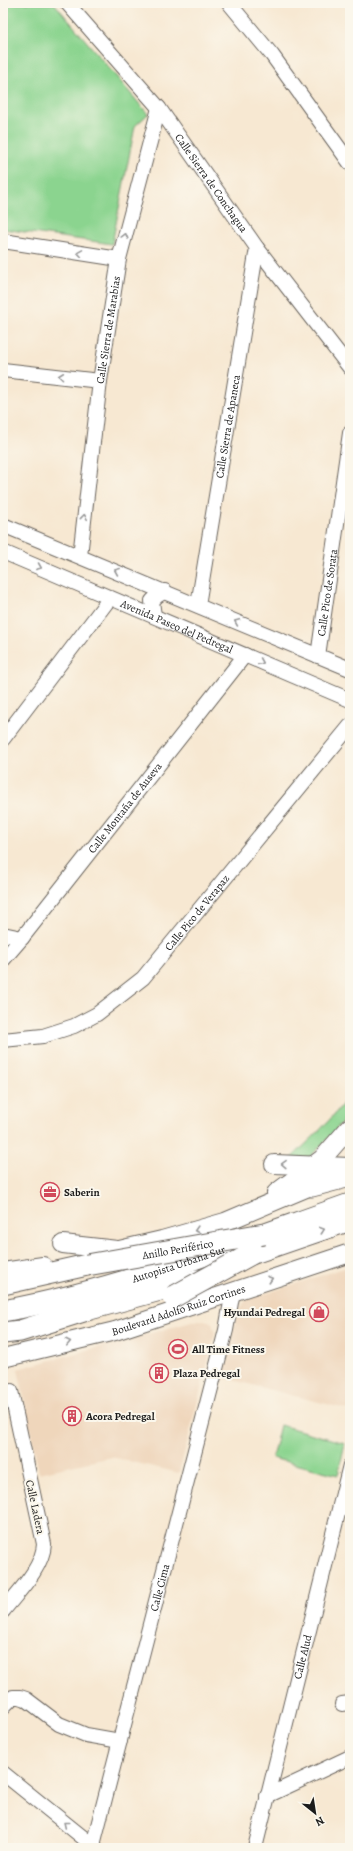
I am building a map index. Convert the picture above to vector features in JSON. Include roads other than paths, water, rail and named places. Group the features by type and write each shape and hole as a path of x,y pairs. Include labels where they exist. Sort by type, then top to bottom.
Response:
{"highway":[{"path":"312,1176 350,1176"},
{"name":"Anillo Periférico","path":"3,1298 83,1280 350,1193"},
{"name":"Autopista Urbana Sur","path":"3,1311 31,1306 121,1282 195,1259 350,1204"},
{"name":"Autopista Urbana Sur","path":"3,1325 145,1288 350,1220"},
{"path":"3,1284 87,1265 264,1234"},
{"path":"3,1333 20,1331 104,1305 314,1248 350,1235"},
{"path":"3,1347 108,1318 173,1297 253,1253"}],"main road":[{"path":"312,1176 350,1127"},
{"path":"274,1164 312,1176"},
{"path":"3,1272 66,1262 162,1240 225,1222 312,1176 350,1168"},
{"path":"63,1244 117,1250"},
{"name":"Boulevard Adolfo Ruiz Cortines","path":"3,1358 115,1330 350,1253"}],"street":[{"name":"Calle Sierra de Conchagua","path":"67,3 159,108 257,248 350,368"},
{"path":"229,3 272,54 350,163"},
{"name":"Calle Sierra de Marabias","path":"80,556 100,381 119,260 159,108"},
{"path":"336,143 350,150"},
{"path":"3,241 119,260"},
{"name":"Calle Sierra de Apaneca","path":"198,605 257,248"},
{"path":"3,370 100,381"},
{"name":"Calle Pico de Sorata","path":"318,656 350,433"},
{"path":"3,525 144,582 350,669"},
{"name":"Avenida Paseo del Pedregal","path":"3,552 350,700"},
{"path":"134,608 145,598 144,582"},
{"path":"154,616 152,601 165,591"},
{"path":"3,739 110,598"},
{"name":"Calle Montaña de Auseva","path":"3,960 22,938 244,655"},
{"name":"Calle Pico de Verapaz","path":"3,1040 43,1036 74,1026 97,1014 143,978 350,726"},
{"path":"3,934 22,938"},
{"name":"Calle Cima","path":"94,1847 226,1330 233,1292"},
{"name":"Calle Ladera","path":"3,1611 38,1566 44,1553 44,1544 11,1391"},
{"name":"Calle Alud","path":"255,1848 350,1465"},
{"path":"3,1707 13,1697 20,1697 26,1699 60,1724 86,1735 120,1741"},
{"path":"268,1796 350,1757"},
{"path":"3,1773 94,1847"}],"place":[{"name":"Saberin","path":"50,1192"},
{"name":"Hyundai Pedregal","path":"319,1312"},
{"name":"All Time Fitness","path":"178,1349"},
{"name":"Plaza Pedregal","path":"159,1373"},
{"name":"Acora Pedregal","path":"72,1416"}]}
